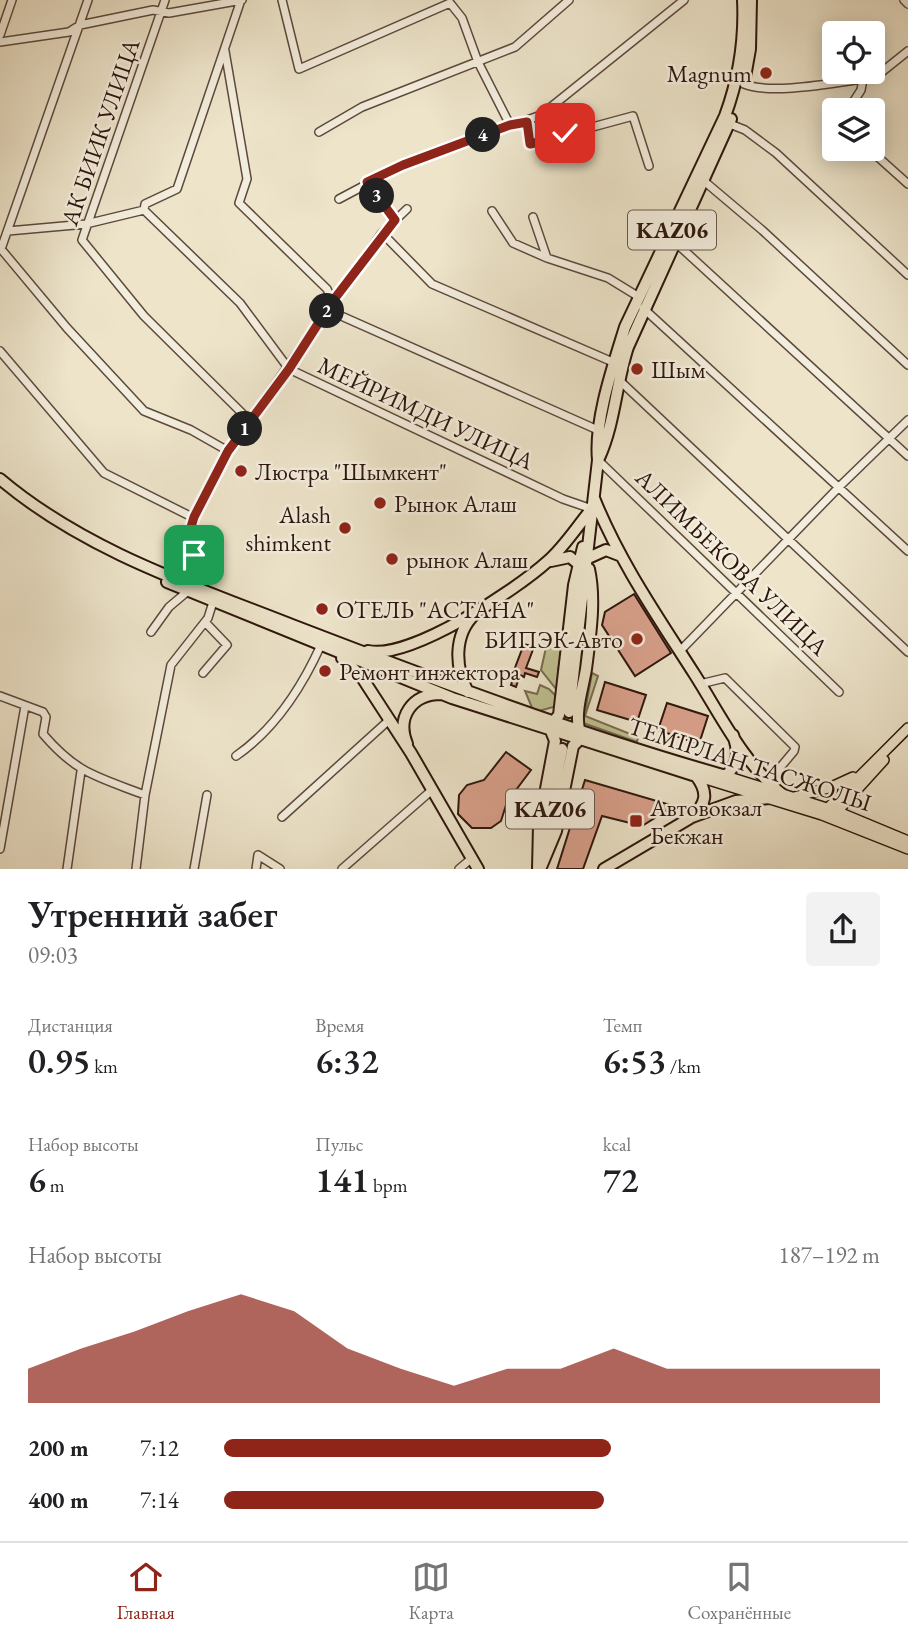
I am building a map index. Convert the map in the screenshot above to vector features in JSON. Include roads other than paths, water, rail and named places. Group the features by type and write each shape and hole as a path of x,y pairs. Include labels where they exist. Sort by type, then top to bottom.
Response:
{"highway":[{"name":"KАZ06","path":"603,432 640,303 737,82 744,37 743,0"},
{"name":"KАZ06","path":"539,869 566,730 583,564 615,363 625,327 675,242 730,124 744,84 750,49 751,0"},
{"path":"0,479 48,516 89,540 214,602 468,692 566,730"},
{"path":"0,486 45,520 86,545 443,694 566,730"},
{"path":"545,564 593,503 621,558 733,735 768,782 788,796"},
{"path":"330,645 376,652 401,649 480,610 545,564 564,556 583,564 606,550 617,553 621,558"},
{"path":"468,692 458,665 460,640 464,628 480,610"},
{"path":"330,645 360,676 411,753 476,865"},
{"path":"411,753 404,735 403,722 406,713 419,698 429,694 443,694"},
{"name":"ТЕМІРЛАН ТАСЖОЛЫ","path":"566,730 726,776"},
{"name":"ТЕМІРЛАН ТАСЖОЛЫ","path":"566,730 696,776"},
{"path":"726,776 736,765 738,756 733,735"},
{"path":"692,817 703,807 705,801 704,786 696,776"},
{"path":"604,869 692,817 736,801 770,798"}],"main road":[{"path":"824,811 908,728"},
{"path":"835,815 908,736"},
{"path":"788,796 829,788 864,770"},
{"name":"ТЕМІРЛАН ТАСЖОЛЫ","path":"696,776 824,811"},
{"name":"ТЕМІРЛАН ТАСЖОЛЫ","path":"726,776 908,841"},
{"name":"ТЕМІРЛАН ТАСЖОЛЫ","path":"835,815 908,849"}],"street":[{"path":"0,35 12,0"},
{"path":"89,0 0,249 144,411 191,430 228,451"},
{"name":"АК БИИК УЛИЦА","path":"165,0 82,240 144,316 251,422"},
{"path":"0,42 69,32 80,24 153,10 169,13 242,0 177,189 145,204 144,210 86,224 8,231"},
{"path":"282,0 299,69 450,3 462,18 478,62 510,125"},
{"path":"319,131 362,107 516,47 569,0"},
{"path":"339,199 403,165 541,115 684,0"},
{"path":"904,0 908,4"},
{"path":"225,51 247,179 239,202 327,289 340,315 603,432"},
{"path":"885,69 908,51"},
{"path":"744,84 752,87 797,87 822,84"},
{"path":"527,122 530,144 633,116 649,166"},
{"path":"730,124 745,130 776,153 908,275"},
{"path":"883,161 908,184"},
{"path":"704,181 762,230 908,365"},
{"path":"367,182 395,220"},
{"path":"150,632 188,587 194,552 188,537 194,517 228,451 289,369 332,302 382,233 407,209"},
{"name":"МЕЙРИМДИ УЛИЦА","path":"144,210 240,303 289,369 563,499 593,503"},
{"path":"492,211 513,243 608,278 640,303 908,551"},
{"path":"533,217 547,257"},
{"path":"382,233 432,284 615,363"},
{"path":"675,242 908,456"},
{"path":"0,351 104,473 194,517"},
{"path":"619,380 908,652"},
{"path":"680,651 908,420"},
{"name":"АЛИМБЕКОВА УЛИЦА","path":"598,460 839,692"},
{"path":"136,869 145,795 171,665 205,622 214,602"},
{"path":"203,673 227,645 205,622"},
{"path":"236,756 248,748 289,704 330,645"},
{"path":"700,684 725,678 795,747 768,782"},
{"path":"0,696 43,712 46,717 43,734 60,755 81,771 145,795"},
{"path":"0,849 25,706"},
{"path":"282,817 388,722"},
{"path":"67,869 81,771"},
{"path":"342,869 432,790"},
{"path":"194,869 207,795"},
{"path":"256,869 258,855 280,869"},
{"path":"459,869 476,865"}],"place":[{"name":"Magnum","path":"766,73"},
{"name":"Шым","path":"637,369"},
{"name":"Люстра \"Шымкент\"","path":"241,471"},
{"name":"Рынок Алаш","path":"380,503"},
{"name":"Alash shimkent","path":"345,528"},
{"name":"рынок Алаш","path":"392,559"},
{"name":"ОТЕЛЬ \"АСТАНА\"","path":"322,609"},
{"name":"БИПЭК-Авто","path":"637,639"},
{"name":"Ремонт инжектора","path":"325,671"},
{"name":"Автовокзал Бекжан","path":"636,821"}]}
